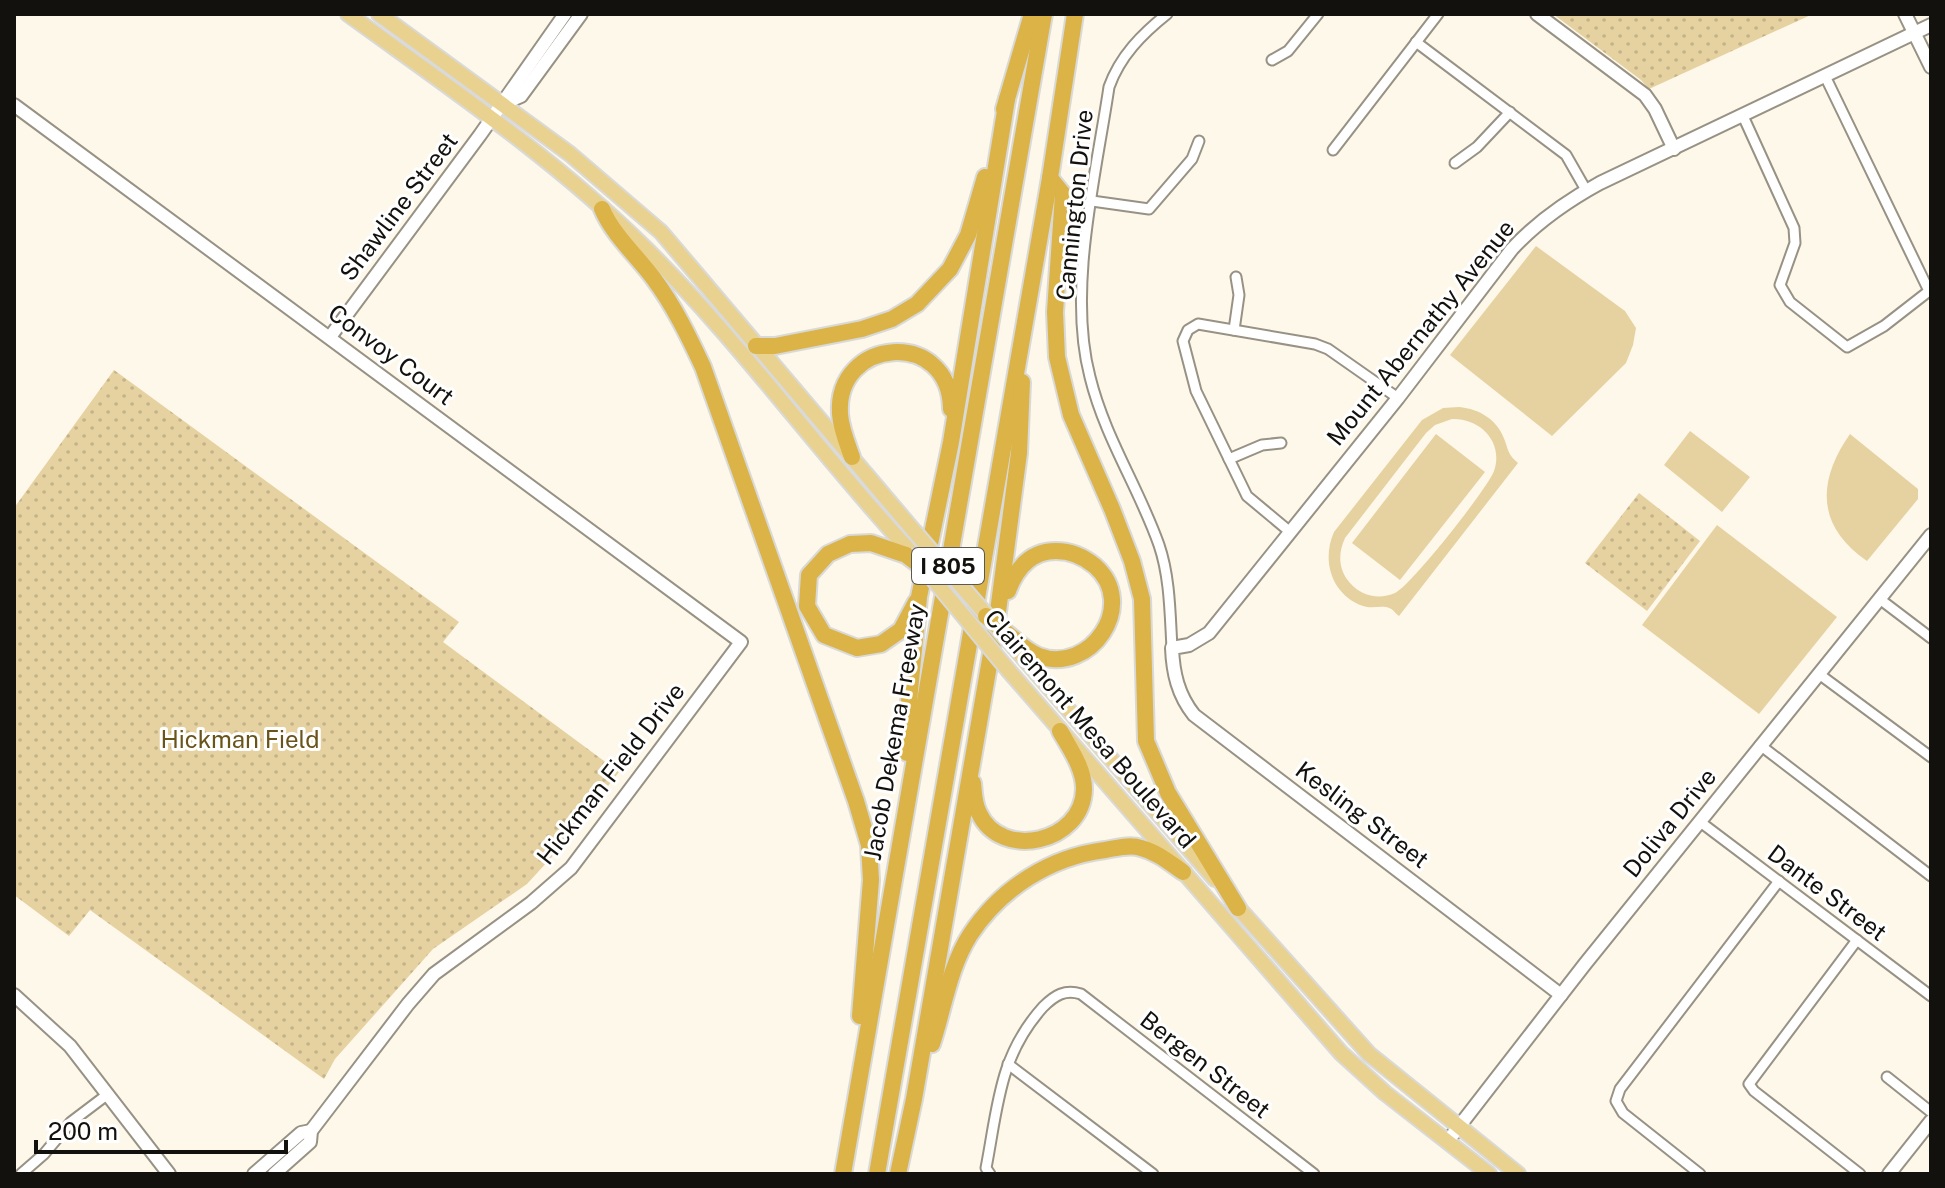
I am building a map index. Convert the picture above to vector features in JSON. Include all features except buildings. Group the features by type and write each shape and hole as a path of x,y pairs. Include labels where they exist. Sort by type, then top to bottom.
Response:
{"highway":[{"path":"756,346 775,346 862,329 892,319 917,304 950,269 968,235 1032,14"},
{"name":"Jacob Dekema Freeway","path":"843,1174 1044,14"},
{"name":"I 805","path":"877,1174 1050,178 1075,14"},
{"path":"905,814 909,701 919,597 951,442 1007,99"},
{"path":"1050,178 1063,194 1055,312 1057,357 1071,415 1112,509 1132,561 1142,599 1146,741 1168,793 1238,908"},
{"path":"602,209 608,224 634,251 678,315 703,367 869,845 871,880 852,1118"},
{"path":"898,1174 914,1099 975,738 1019,453 1026,311"},
{"path":"852,457 840,414 843,391 860,364 886,352 913,353 925,358 940,374 951,397 951,442"},
{"path":"919,597 901,630 881,644 857,648 824,635 807,606 809,575 828,554 850,544 871,543 907,552 927,571"},
{"path":"1051,551 1082,556 1108,579 1113,594 1113,611 1107,627 1083,652 1067,658 1040,657 1014,644 992,617 1015,572 1029,558 1051,551"},
{"path":"975,738 973,783 979,814 999,834 1012,839 1037,840 1061,832 1078,813 1082,800 1084,788 1080,769 1060,731"},
{"path":"914,1099 954,967 970,935 995,905 1021,882 1049,864 1087,852 1132,846 1153,852 1183,872"}],"main road":[{"path":"348,14 557,169 645,248 698,305 907,552"},
{"name":"Clairemont Mesa Boulevard","path":"379,14 570,154 661,232 914,531 992,617"},
{"name":"Clairemont Mesa Boulevard","path":"927,571 1060,731 1341,1053 1361,1074 1489,1174"},
{"name":"Clairemont Mesa Boulevard","path":"1014,644 1238,908 1369,1054 1518,1174"}],"street":[{"name":"Shawline Street","path":"330,337 503,104 565,14"},
{"name":"Shawline Street","path":"503,104 521,96 581,14"},
{"name":"Cannington Drive","path":"1167,14 1139,38 1115,69 1109,87 1082,270 1083,333 1089,375 1104,425 1160,547 1169,598 1172,648"},
{"path":"1272,60 1288,51 1318,14"},
{"path":"1333,150 1438,14"},
{"path":"1537,14 1645,95 1674,149"},
{"path":"1905,14 1931,67"},
{"name":"Mount Abernathy Avenue","path":"1172,648 1189,645 1209,633 1398,398 1512,249 1562,205 1586,190 1931,25"},
{"path":"1416,42 1566,155 1586,190"},
{"path":"1743,116 1794,228 1795,243 1780,285 1790,302 1847,347 1884,326 1929,291 1825,76"},
{"name":"Convoy Court","path":"14,105 741,642"},
{"path":"1455,163 1477,147 1510,112"},
{"path":"1092,201 1149,209 1192,159 1199,141"},
{"path":"1234,330 1239,295 1236,277"},
{"path":"1289,531 1247,496 1196,391 1183,341 1188,330 1198,324 1315,344 1328,349 1398,398"},
{"path":"1229,459 1262,445 1281,443"},
{"name":"Doliva Drive","path":"1447,1142 1699,821 1931,535"},
{"path":"1881,600 1931,638"},
{"name":"Hickman Field Drive","path":"274,1174 310,1142 311,1131 434,974 531,903 571,868 741,642"},
{"name":"Kesling Street","path":"1172,648 1178,687 1184,703 1194,715 1561,995"},
{"path":"1819,674 1931,757"},
{"path":"1760,745 1931,876"},
{"name":"Dante Street","path":"1699,821 1931,996"},
{"path":"1700,1174 1623,1113 1616,1101 1620,1089 1779,881"},
{"path":"1857,940 1749,1084 1860,1174"},
{"name":"Bergen Street","path":"1008,1064 1011,1051 1025,1027 1049,1001 1070,990 1081,994 1314,1174"},
{"path":"14,995 70,1046 169,1174"},
{"path":"989,1173 986,1168 1008,1064 1153,1174"},
{"path":"1887,1077 1931,1112"},
{"path":"21,1174 44,1154 71,1122 108,1094"},
{"path":"1889,1174 1931,1121"},
{"name":"Hickman Field Drive","path":"254,1174 301,1133 311,1131"}],"green space":[{"path":"1553,14 1813,14 1649,89"},
{"path":"1536,246 1625,311 1636,328 1626,363 1552,436 1450,355"},
{"name":"Hickman Field","path":"114,370 459,622 443,642 619,772 560,848 527,884 433,949 335,1059 324,1079 90,910 69,936 14,895 14,508"},
{"path":"1443,408 1467,408 1487,417 1498,427 1510,454 1518,463 1399,616 1386,607 1363,606 1344,594 1332,576 1329,554 1334,532 1422,420","holes":["1452,419 1480,427 1496,450 1494,471 1489,481 1448,536 1403,587 1383,596 1371,596 1359,591 1346,578 1341,567 1340,555 1345,538 1426,433 1435,425"]},
{"path":"1690,431 1750,477 1722,512 1664,465"},
{"path":"1436,434 1485,472 1400,580 1352,543"},
{"path":"1850,434 1918,489 1918,499 1867,561 1838,533 1827,502 1832,469"},
{"path":"1639,493 1700,541 1647,611 1585,563"},
{"path":"1717,525 1837,617 1759,714 1642,625"}]}
